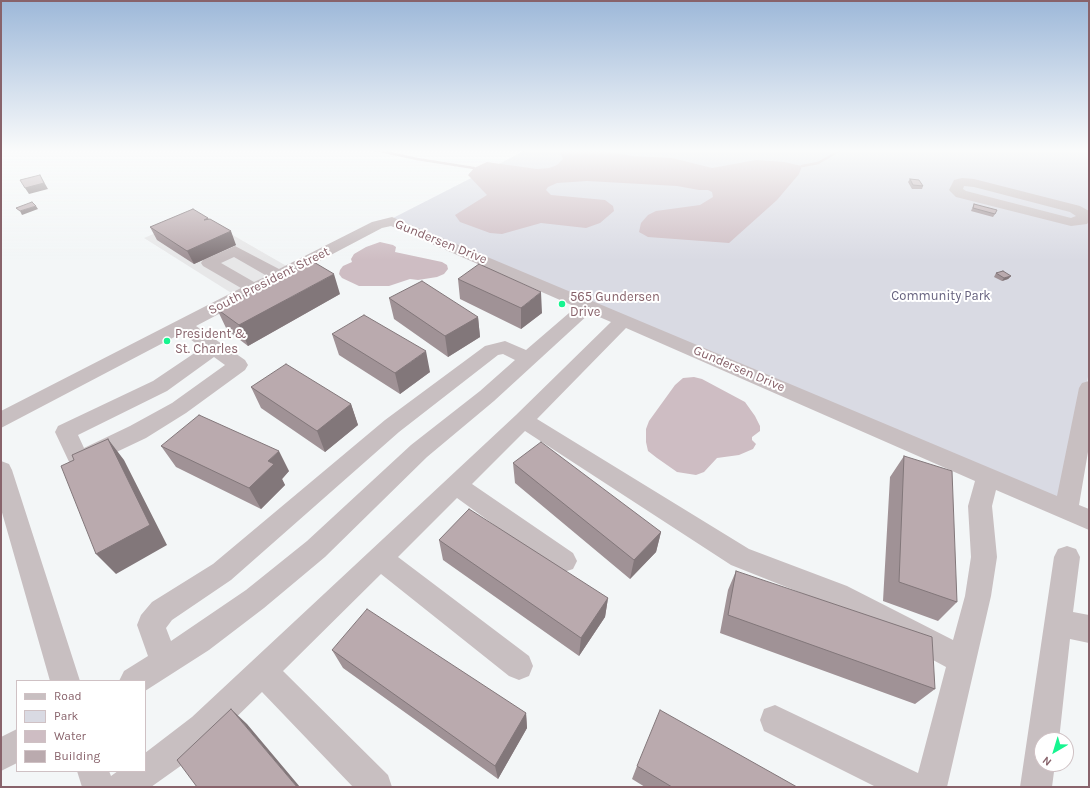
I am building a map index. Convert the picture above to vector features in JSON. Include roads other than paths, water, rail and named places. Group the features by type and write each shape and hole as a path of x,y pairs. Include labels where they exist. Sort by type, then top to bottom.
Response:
{"street":[{"path":"957,187 956,190 961,194 1071,222 1078,223 1086,219 1084,214 1075,209 989,187"},
{"name":"South President Street","path":"1,420 377,225 388,222"},
{"name":"Gundersen Drive","path":"388,222 397,222 1089,520"},
{"path":"254,289 209,263 235,251 279,276"},
{"path":"136,680 199,640 255,599 310,554 419,451 487,396 588,305"},
{"path":"146,771 188,741 456,485 624,320"},
{"path":"184,326 238,365 172,412 138,432 79,460 66,432 116,410 160,386 214,348"},
{"path":"164,661 151,625 162,611 222,572 392,426 492,350 505,347 529,359"},
{"path":"1066,510 1089,388"},
{"path":"523,420 713,542 740,557 838,595 962,660"},
{"path":"1,470 65,680"},
{"path":"931,787 978,596 984,557 980,506 988,476"},
{"path":"456,485 564,561"},
{"path":"1044,732 1067,557"},
{"path":"380,558 519,666"},
{"path":"1058,623 1089,629"},
{"path":"262,671 376,787"},
{"path":"775,720 911,787"},
{"path":"1,755 16,746"},
{"path":"93,772 98,787"},
{"path":"123,787 144,772"},
{"path":"1036,787 1038,772"}],"water":[{"path":"479,187 549,187 546,190 551,195 605,200 613,206 614,211 600,223 586,228 541,223 502,234 490,233 460,222 455,215 487,195"},
{"path":"681,187 788,187 777,200 729,243 648,237 639,232 641,223 648,215 656,211 700,205 713,197 712,192 708,190"},
{"path":"380,242 396,247 395,252 442,262 447,265 448,269 444,274 437,277 418,280 410,279 389,286 359,286 342,278 339,274 340,270 343,266 352,262 351,259 354,254 366,247"},
{"path":"694,377 702,379 745,402 760,426 760,431 752,437 752,440 756,444 753,449 739,455 717,458 704,472 696,475 677,472 648,451 646,442 646,429 649,421 675,385 683,378"}],"place":[{"name":"565 Gundersen Drive","path":"562,304"},
{"name":"President & St. Charles","path":"167,341"}],"park label":[{"name":"Community Park","path":"941,296"}]}
